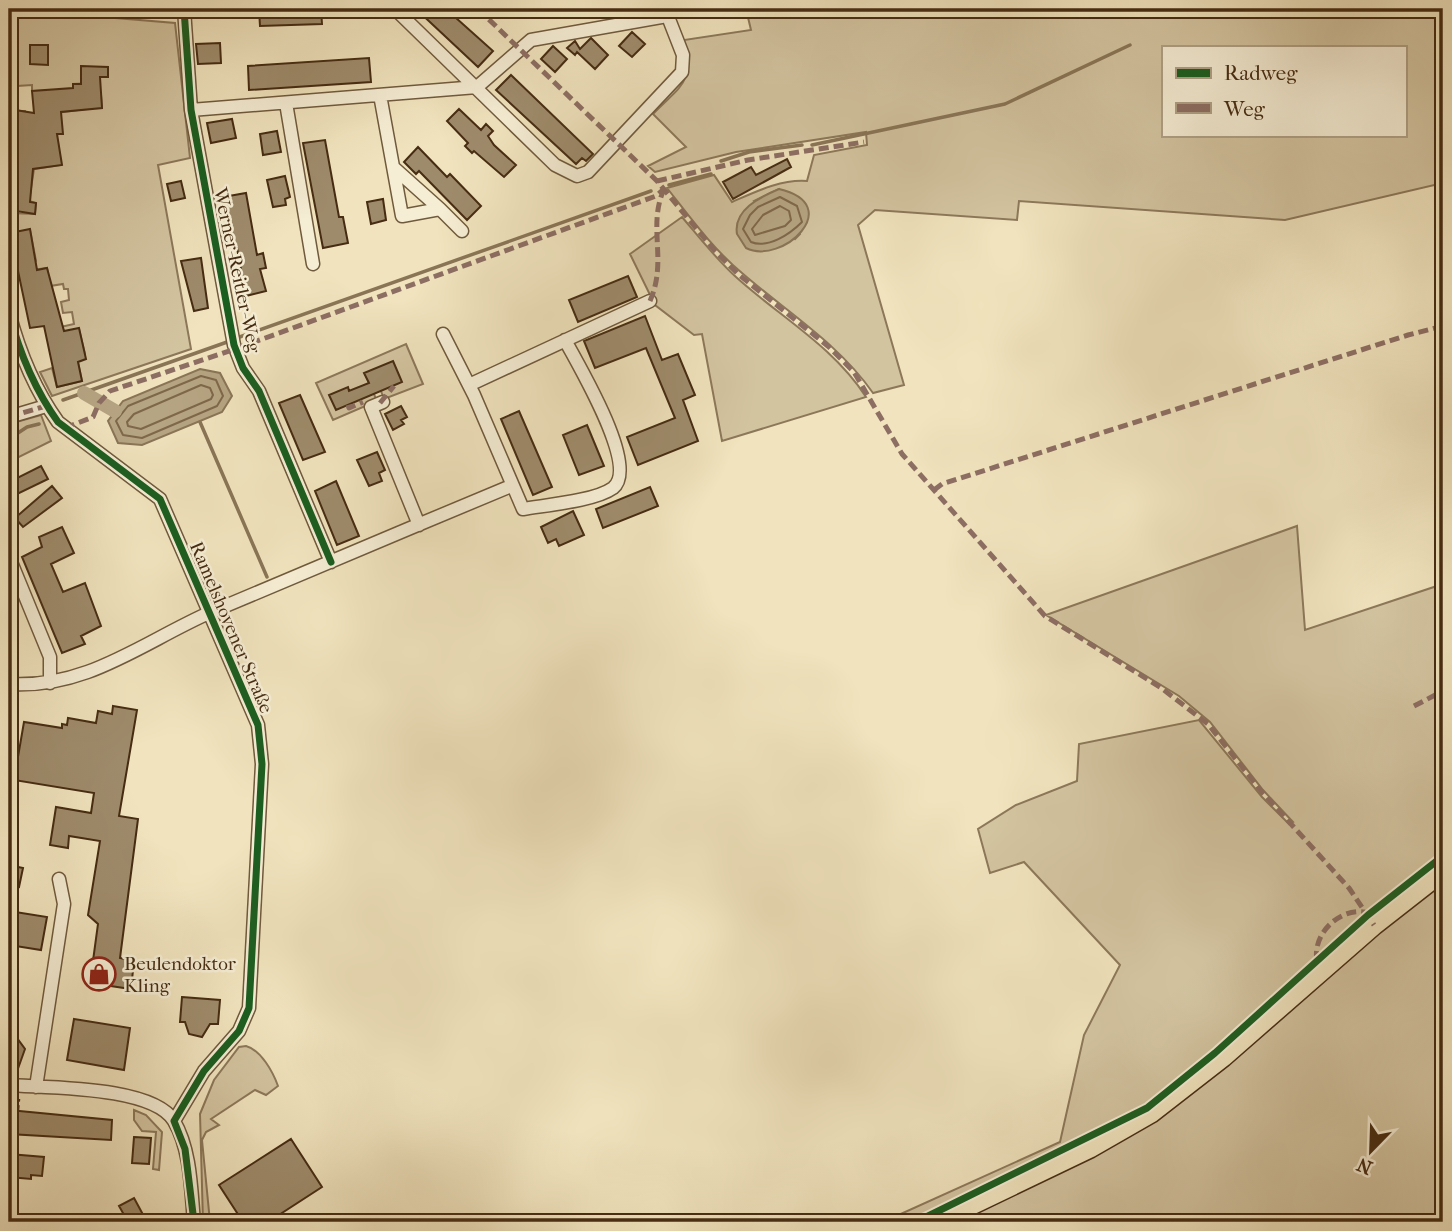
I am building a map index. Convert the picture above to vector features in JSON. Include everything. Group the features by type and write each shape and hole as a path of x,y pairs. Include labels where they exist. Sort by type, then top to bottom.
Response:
{"main road":[{"path":"936,1222 1090,1148 1151,1113 1223,1056 1374,925 1443,872"}],"street":[{"name":"Werner-Reitler-Weg","path":"184,9 191,110 234,345 243,368 259,391 331,562"},
{"path":"191,110 477,87 531,40 666,12 682,55 682,72 588,172 577,176 555,165 477,87 395,9"},
{"path":"380,95 402,216 440,209"},
{"path":"286,103 313,264"},
{"path":"393,166 462,231"},
{"path":"469,385 476,379 650,301"},
{"name":"Ramelshovener Straße","path":"9,313 15,338 46,405 58,422 160,499 258,725 262,744 253,970 248,1008 242,1026 204,1071 174,1121"},
{"path":"443,334 469,385 523,509 604,492 619,481 621,464 608,424 565,340"},
{"path":"383,402 371,407 419,525"},
{"path":"9,417 46,405"},
{"path":"9,684 50,683 96,671 209,614 511,486"},
{"path":"9,557 50,657 50,683"},
{"path":"36,1087 64,904 59,879"},
{"path":"9,1084 138,1097 161,1107 174,1121 185,1149 194,1222"}],"shaded area":[{"path":"40,9 104,9 104,17 175,23 190,158 158,165 191,349 52,396 40,372 52,368 57,387 82,381 78,362 85,354 79,329 48,335 47,330 74,324 72,312 63,313 61,302 69,300 68,289 64,289 63,284 50,286 47,268 26,271 36,261 30,230 10,233 14,257 9,259 9,213 35,214 36,203 29,201 34,169 61,165 58,143 31,146 31,142 9,139 9,122 19,123 21,111 25,111 26,117 102,107 101,95 98,95 94,83 73,84 73,90 32,91 32,85 17,86 16,97 9,96 9,10 39,12"},
{"path":"746,9 1443,9 1443,183 1285,220 1019,201 1017,220 875,210 858,225 904,385 873,393 844,359 812,329 721,254 667,188 714,175 732,202 778,184 807,181 814,155 867,145 866,132 736,152 655,172 648,166 686,147 653,114 678,89 686,75 684,40 751,30","holes":["779,189 800,234 795,239 754,201"]},
{"path":"682,217 729,270 838,362 866,397 722,441 702,334 694,335 655,305 630,254"},
{"path":"406,344 423,384 384,399 373,370 365,374 377,401 333,420 316,383"},
{"path":"41,415 51,441 9,462 9,424"},
{"path":"1297,526 1305,630 1443,584 1443,1222 883,1222 1060,1142 1084,1035 1120,965 1024,862 990,873 978,829 1016,805 1077,781 1079,744 1199,720 1262,797 1289,824 1293,822 1263,790 1210,722 1179,696 1046,615"},
{"path":"246,1046 257,1052 270,1068 278,1086 266,1095 255,1090 211,1119 219,1125 206,1132 202,1140 210,1222 203,1222 200,1114 214,1080 239,1047"},
{"path":"134,1110 146,1115 162,1132 159,1170 153,1169 156,1132 142,1131 134,1120"}],"water":[{"path":"779,189 799,197 808,208 808,219 801,231 776,249 761,251 746,248 737,234 739,218 756,200"},
{"path":"200,369 220,373 232,396 222,412 142,445 118,443 108,421 123,401"}],"building":[{"path":"259,9 321,9 322,24 260,26"},
{"path":"416,9 446,9 493,51 478,67"},
{"path":"632,32 645,44 632,57 619,46"},
{"path":"591,38 608,55 595,69 577,52 575,55 567,48 575,41 580,49"},
{"path":"220,43 221,63 198,64 196,44"},
{"path":"30,45 48,45 48,65 30,64"},
{"path":"553,46 567,59 555,72 541,59"},
{"path":"369,58 371,82 249,90 248,66"},
{"path":"81,66 108,67 108,77 100,77 102,108 61,112 63,134 57,134 62,165 33,169 30,202 36,203 35,214 16,211 17,200 9,199 13,123 9,122 9,109 34,113 32,91 73,88 73,84 81,84"},
{"path":"511,75 593,154 586,161 582,158 576,164 496,90"},
{"path":"459,109 481,130 486,124 493,131 488,136 494,145 516,165 504,177 474,151 472,153 465,146 468,143 447,121"},
{"path":"232,119 236,138 211,143 207,123"},
{"path":"277,131 281,152 263,155 260,134"},
{"path":"325,140 339,217 343,217 348,243 323,248 303,143"},
{"path":"418,147 447,177 450,174 481,206 467,220 419,171 416,174 404,162"},
{"path":"787,159 791,167 733,199 723,182 751,167 756,175"},
{"path":"285,176 290,197 285,199 286,205 273,207 267,180"},
{"path":"181,181 185,198 171,201 167,184"},
{"path":"246,193 257,255 263,253 266,268 260,269 266,291 246,296 237,248 232,249 223,197"},
{"path":"383,199 386,220 371,224 367,202"},
{"path":"30,229 37,270 47,268 64,331 79,328 86,359 78,362 82,381 57,387 44,326 30,328 10,233"},
{"path":"201,258 208,308 194,311 181,261"},
{"path":"628,276 637,297 578,322 569,300"},
{"path":"645,316 662,360 678,354 695,395 683,400 698,441 638,465 627,437 675,418 646,348 595,368 584,341"},
{"path":"393,361 402,382 336,410 329,395 348,387 349,391 369,383 364,373"},
{"path":"300,395 325,452 303,460 279,403"},
{"path":"401,406 407,417 401,420 404,424 393,430 385,414"},
{"path":"519,411 552,487 533,495 501,419"},
{"path":"587,425 604,466 579,475 563,435"},
{"path":"377,452 385,470 379,473 382,481 369,486 357,460"},
{"path":"41,466 48,479 9,498 9,482"},
{"path":"336,481 359,536 337,545 315,491"},
{"path":"52,486 62,498 23,527 15,518"},
{"path":"650,487 658,506 603,528 596,509"},
{"path":"573,511 584,535 559,546 556,539 548,543 541,527"},
{"path":"62,527 74,553 51,564 63,592 85,583 101,626 81,636 85,644 62,653 22,557 42,547 39,537"},
{"path":"113,706 137,710 119,816 138,819 120,958 134,961 131,989 90,983 98,924 88,915 100,841 69,836 68,848 50,845 56,807 91,813 94,793 14,780 24,722 62,728 62,724 67,725 68,718 96,723 98,711 112,714"},
{"path":"9,865 23,868 19,887 9,885"},
{"path":"9,911 47,917 41,950 9,945"},
{"path":"182,997 220,1000 218,1024 210,1024 202,1037 189,1034 185,1022 180,1022"},
{"path":"74,1019 130,1028 124,1070 67,1060"},
{"path":"9,1027 25,1049 15,1077 9,1076"},
{"path":"9,1110 112,1120 111,1140 9,1134"},
{"path":"134,1137 151,1138 149,1164 132,1163"},
{"path":"291,1139 322,1187 268,1222 243,1222 219,1185"},
{"path":"9,1154 44,1157 42,1176 31,1175 31,1179 9,1177"},
{"path":"134,1198 147,1222 128,1222 119,1206"}],"waterway":[{"path":"812,145 1005,104 1130,45"},
{"path":"721,161 749,152 802,145"},
{"path":"669,185 711,174"},
{"path":"234,339 651,191"},
{"path":"63,400 230,341"},
{"path":"84,393 115,411"},
{"path":"200,422 267,577"},
{"path":"9,439 27,427 39,424"}],"marked path":[{"path":"478,9 657,181 715,251 738,274 829,347 854,372 902,454 1045,616 1160,687 1208,724 1261,791 1349,888 1374,925"},
{"path":"657,181 748,160 864,142"},
{"path":"650,301 657,272 657,217 664,189"},
{"path":"65,428 93,417 99,403 110,391 235,349 656,196 664,189"},
{"path":"934,490 942,484 1443,326"},
{"path":"380,403 394,386"},
{"path":"348,405 349,408 363,402"},
{"path":"9,417 46,406"},
{"path":"1414,706 1443,691"},
{"path":"1317,961 1319,941 1329,925 1346,914 1365,912"}],"cycle path":[{"path":"184,9 191,110 234,345 243,368 259,391 331,562"},
{"path":"9,313 29,370 58,422 160,499 258,725 262,764 249,1008 239,1031 204,1071 174,1121 185,1149 194,1222"},
{"path":"916,1222 1147,1108 1215,1053 1368,915 1443,856"}],"place":[{"name":"Beulendoktor Kling","path":"99,974"}]}
